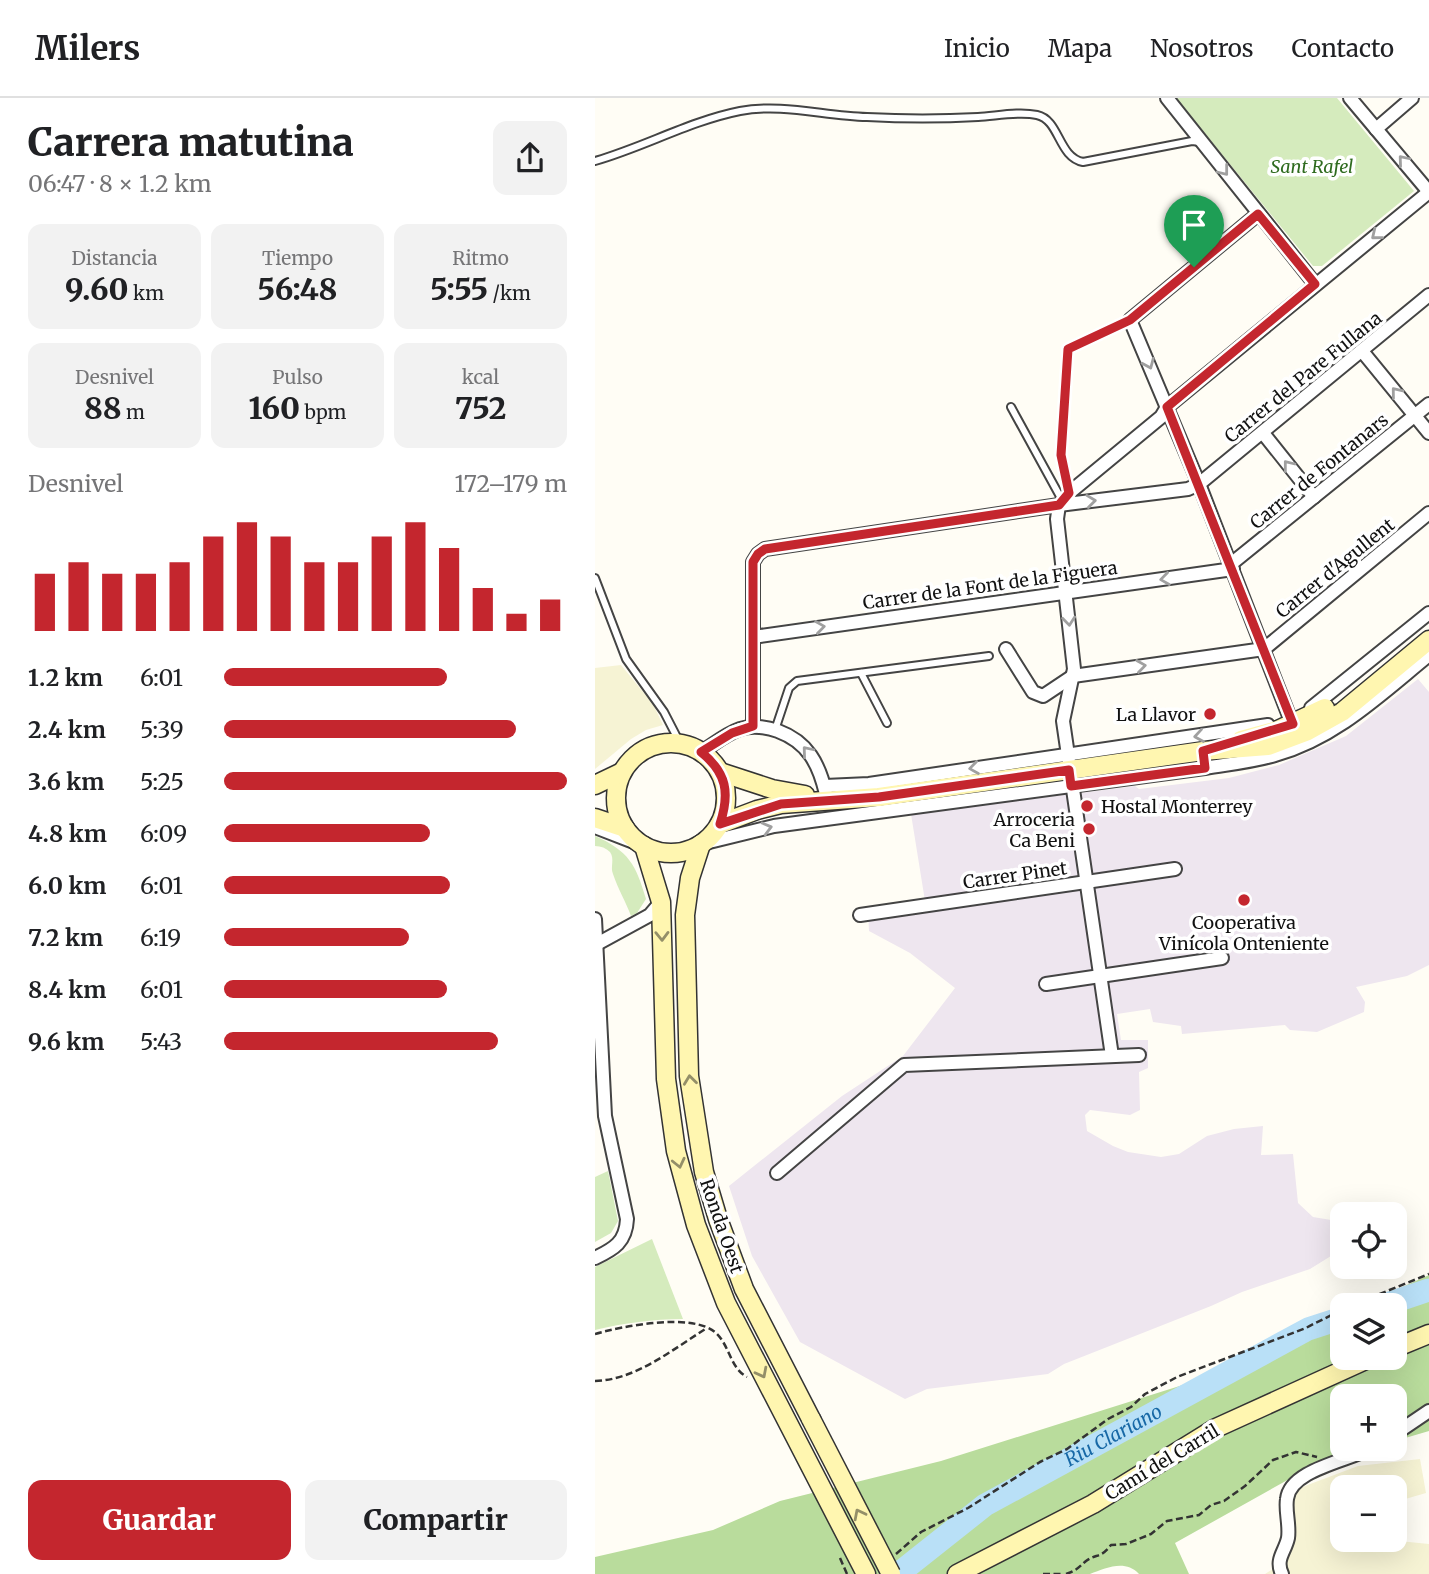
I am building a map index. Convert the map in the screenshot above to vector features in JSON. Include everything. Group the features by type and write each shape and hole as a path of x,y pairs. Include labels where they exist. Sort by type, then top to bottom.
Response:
{"main road":[{"path":"1207,756 1335,702 1429,625"},
{"path":"720,772 772,789 879,797 1268,746 1332,724 1342,712 1429,640"},
{"path":"680,743 701,752 720,772 726,789 726,807 720,824 701,844 687,851 673,853 644,846 625,828 619,815 616,800 622,772 630,761 653,746 680,743"},
{"path":"595,785 622,772"},
{"path":"720,824 770,806 828,795"},
{"path":"595,818 625,828"},
{"name":"Ronda Oest","path":"701,844 687,894 685,915 688,1076 704,1172 744,1289 811,1419 892,1565"},
{"name":"Ronda Oest","path":"644,846 661,902 666,1079 676,1150 696,1225 726,1303 866,1574"},
{"path":"1407,1343 1429,1334"},
{"name":"Camí del Carril","path":"957,1574 1093,1504 1216,1428 1344,1370"}],"street":[{"path":"1167,98 1315,284"},
{"path":"1112,1056 1069,771 1063,711 1073,676 1057,519 1063,499 1161,417 1167,407 1429,192 1350,98"},
{"path":"1377,128 1412,98"},
{"path":"1258,214 1130,320 1232,567 1291,721 1303,728 1314,723 1332,724"},
{"name":"Carrer del Pare Fullana","path":"1199,485 1429,295"},
{"path":"1362,351 1429,433"},
{"name":"Carrer de Fontanars","path":"1232,567 1429,404"},
{"path":"1263,432 1314,497"},
{"path":"753,726 753,562 765,549 1063,499 1188,489 1199,485"},
{"name":"Carrer d'Agullent","path":"1264,649 1429,513"},
{"name":"Carrer de la Font de la Figuera","path":"753,637 1232,567"},
{"path":"701,844 774,826 1069,771 1291,721 1319,702 1429,613"},
{"path":"1006,649 1037,695 1048,694 1073,676 1264,649"},
{"path":"1207,756 1276,755 1317,739 1323,730 1429,655"},
{"path":"701,752 732,733 753,726 775,730 798,740 809,751 828,795"},
{"path":"595,827 644,846"},
{"name":"Carrer Pinet","path":"860,915 1175,869"},
{"path":"596,944 650,915 661,902"},
{"path":"595,919 599,1101 625,1208 627,1228 622,1241 612,1250 595,1258"},
{"path":"1046,984 1222,958"},
{"path":"777,1173 904,1065 1139,1055"},
{"path":"1407,1426 1429,1411"},
{"path":"1282,1574 1278,1563 1288,1537 1287,1499 1292,1486 1308,1473 1338,1461"}],"lane":[{"path":"595,161 706,120 741,111 768,108 865,117 963,118 1035,114 1047,120 1069,155 1083,162 1192,141 1202,142"},
{"path":"1063,499 1061,455 1068,349 1130,320"},
{"path":"1011,407 1063,499"},
{"path":"595,578 626,659 664,712 680,743"},
{"path":"775,730 792,684 797,681 989,656"},
{"path":"861,673 887,723"}],"path":[{"path":"1382,1293 1429,1274"},
{"path":"892,1565 921,1532 968,1508 1040,1462 1067,1449 1108,1419 1131,1407 1145,1394 1177,1377 1330,1317"},
{"path":"595,1334 623,1326 673,1322 707,1328 641,1370 609,1381 595,1381"},
{"path":"1042,1574 1064,1574 1080,1569 1087,1560 1103,1556 1111,1545 1126,1544 1151,1534 1167,1521 1199,1515 1245,1486 1273,1460 1296,1452 1318,1457"}],"shaded area":[{"path":"621,665 653,704 663,725 646,730 631,739 595,769 595,668"},
{"path":"1418,679 1429,692 1429,965 1407,976 1356,987 1365,1002 1364,1012 1317,1032 1290,1030 1285,1025 1182,1034 1181,1026 1153,1022 1150,1009 1117,1014 1121,1040 1148,1040 1148,1068 1139,1072 1140,1110 1130,1115 1090,1110 1085,1115 1087,1131 1113,1146 1128,1152 1161,1157 1179,1154 1207,1136 1234,1129 1263,1126 1261,1155 1293,1154 1298,1203 1313,1217 1330,1220 1330,1257 1310,1269 1242,1292 1064,1364 1048,1374 927,1389 905,1399 800,1342 752,1256 729,1186 842,1096 903,1056 955,988 910,953 869,931 868,909 925,901 911,814 1135,786 1139,789 1229,778 1279,765 1346,736"},
{"path":"1420,1459 1426,1493 1407,1499 1407,1475 1334,1475 1358,1466"},
{"path":"1330,1477 1330,1552 1407,1552 1407,1542 1429,1544 1429,1574 1265,1574 1282,1563 1297,1489"}],"green space":[{"name":"Sant Rafel","path":"1176,98 1337,98 1414,191 1322,266 1313,266"},
{"path":"595,836 616,847 629,860 639,877 646,899 637,913 631,916 613,874 610,852 595,846"},
{"path":"608,1171 618,1221 611,1233 595,1242 595,1177"},
{"path":"652,1239 683,1319 639,1322 595,1330 595,1267"},
{"path":"1429,1275 1429,1431 1407,1437 1407,1384 1330,1384 1331,1461 1309,1468 1175,1543 1189,1574 1139,1574 1134,1569 1122,1566 1109,1567 1090,1574 595,1574 595,1557 713,1530 780,1501 941,1461 1205,1378 1330,1321 1330,1370 1407,1370 1407,1293 1389,1293"}],"waterway":[{"name":"Riu Clariano","path":"1407,1297 1429,1290"},
{"name":"Riu Clariano","path":"898,1574 985,1505 1308,1329 1330,1322"}],"place":[{"name":"La Llavor","path":"1210,714"},
{"name":"Hostal Monterrey","path":"1087,806"},
{"name":"Arroceria Ca Beni","path":"1089,829"},
{"name":"Cooperativa Vinícola Onteniente","path":"1244,900"}],"route":[{"path":"1258,214 1315,284 1167,407 1293,724 1203,751 1205,768 1071,786 1069,770 879,797 781,804 720,824 726,807 726,789 720,772 701,752 732,733 753,726 755,556 765,549 1059,505 1069,493 1061,455 1068,349 1071,345 1130,320 1194,267 1258,214"}]}
